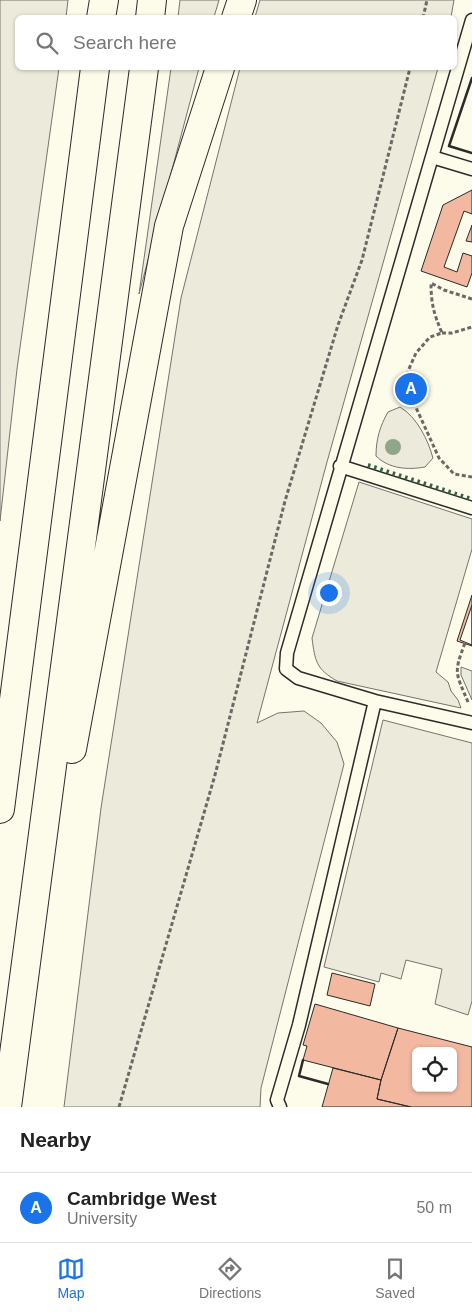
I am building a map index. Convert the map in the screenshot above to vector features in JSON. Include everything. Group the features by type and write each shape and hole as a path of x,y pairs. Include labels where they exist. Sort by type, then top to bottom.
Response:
{"highway":[{"path":"102,15 104,0"},
{"path":"150,15 152,0"},
{"path":"237,15 242,0"},
{"path":"0,809 95,70"},
{"path":"7,1107 144,70"},
{"path":"13,1065 169,226 219,70"}],"lane":[{"path":"472,20 286,653 286,669 298,678 375,701 472,723"},
{"path":"432,157 472,169"},
{"path":"340,466 472,508"},
{"path":"280,1107 277,1100 299,1025 375,701"}],"path":[{"path":"424,15 427,0"},
{"path":"119,1107 215,775 285,501 338,325 362,260 410,70"},
{"path":"442,334 433,313 431,302 432,283 444,290 472,299"},
{"path":"472,327 430,337 416,353 408,371 408,390 439,458 454,474 472,476"},
{"path":"465,643 456,665 460,687 469,707"}],"shaded area":[{"path":"0,0 68,0 66,15 15,15 15,70 59,70 17,369 0,521"},
{"path":"180,0 219,0 215,15 178,15"},
{"path":"260,0 454,0 451,15 256,15"},
{"path":"171,70 198,70 139,294"},
{"path":"239,70 437,70 327,462 257,723 278,713 304,711 321,723 337,742 344,764 261,1088 260,1107 64,1107 101,808 181,298"},
{"path":"400,407 417,423 428,444 433,458 425,467 399,468 387,464 376,456 378,438 385,417 388,412"},
{"path":"359,482 472,519 472,549 436,672 448,682 461,708 337,681 330,677 318,664 312,638"},
{"path":"461,667 472,671 472,700 461,675"},
{"path":"383,720 472,743 472,1001 468,1015 435,1004 442,969 406,960 401,979 381,973 379,982 324,967"}],"building":[{"path":"472,190 472,214 464,211 444,267 457,272 463,253 472,256 472,273 467,287 421,271 443,205"},
{"path":"472,225 472,242 466,241"},
{"path":"472,595 472,646 457,641"},
{"path":"472,605 472,645 460,640"},
{"path":"332,973 375,984 370,1006 327,995"},
{"path":"315,1004 398,1028 381,1080 303,1060 307,1046 303,1045"},
{"path":"398,1028 472,1047 472,1107 411,1107 377,1099 381,1080"},
{"path":"333,1068 381,1080 377,1099 411,1107 322,1107"}],"hedge":[{"path":"368,465 472,499"}],"wall":[{"path":"472,78 449,146 472,153"},
{"path":"303,1060 299,1076 328,1084"}],"place":[{"name":"Cambridge West","path":"411,389"}]}
